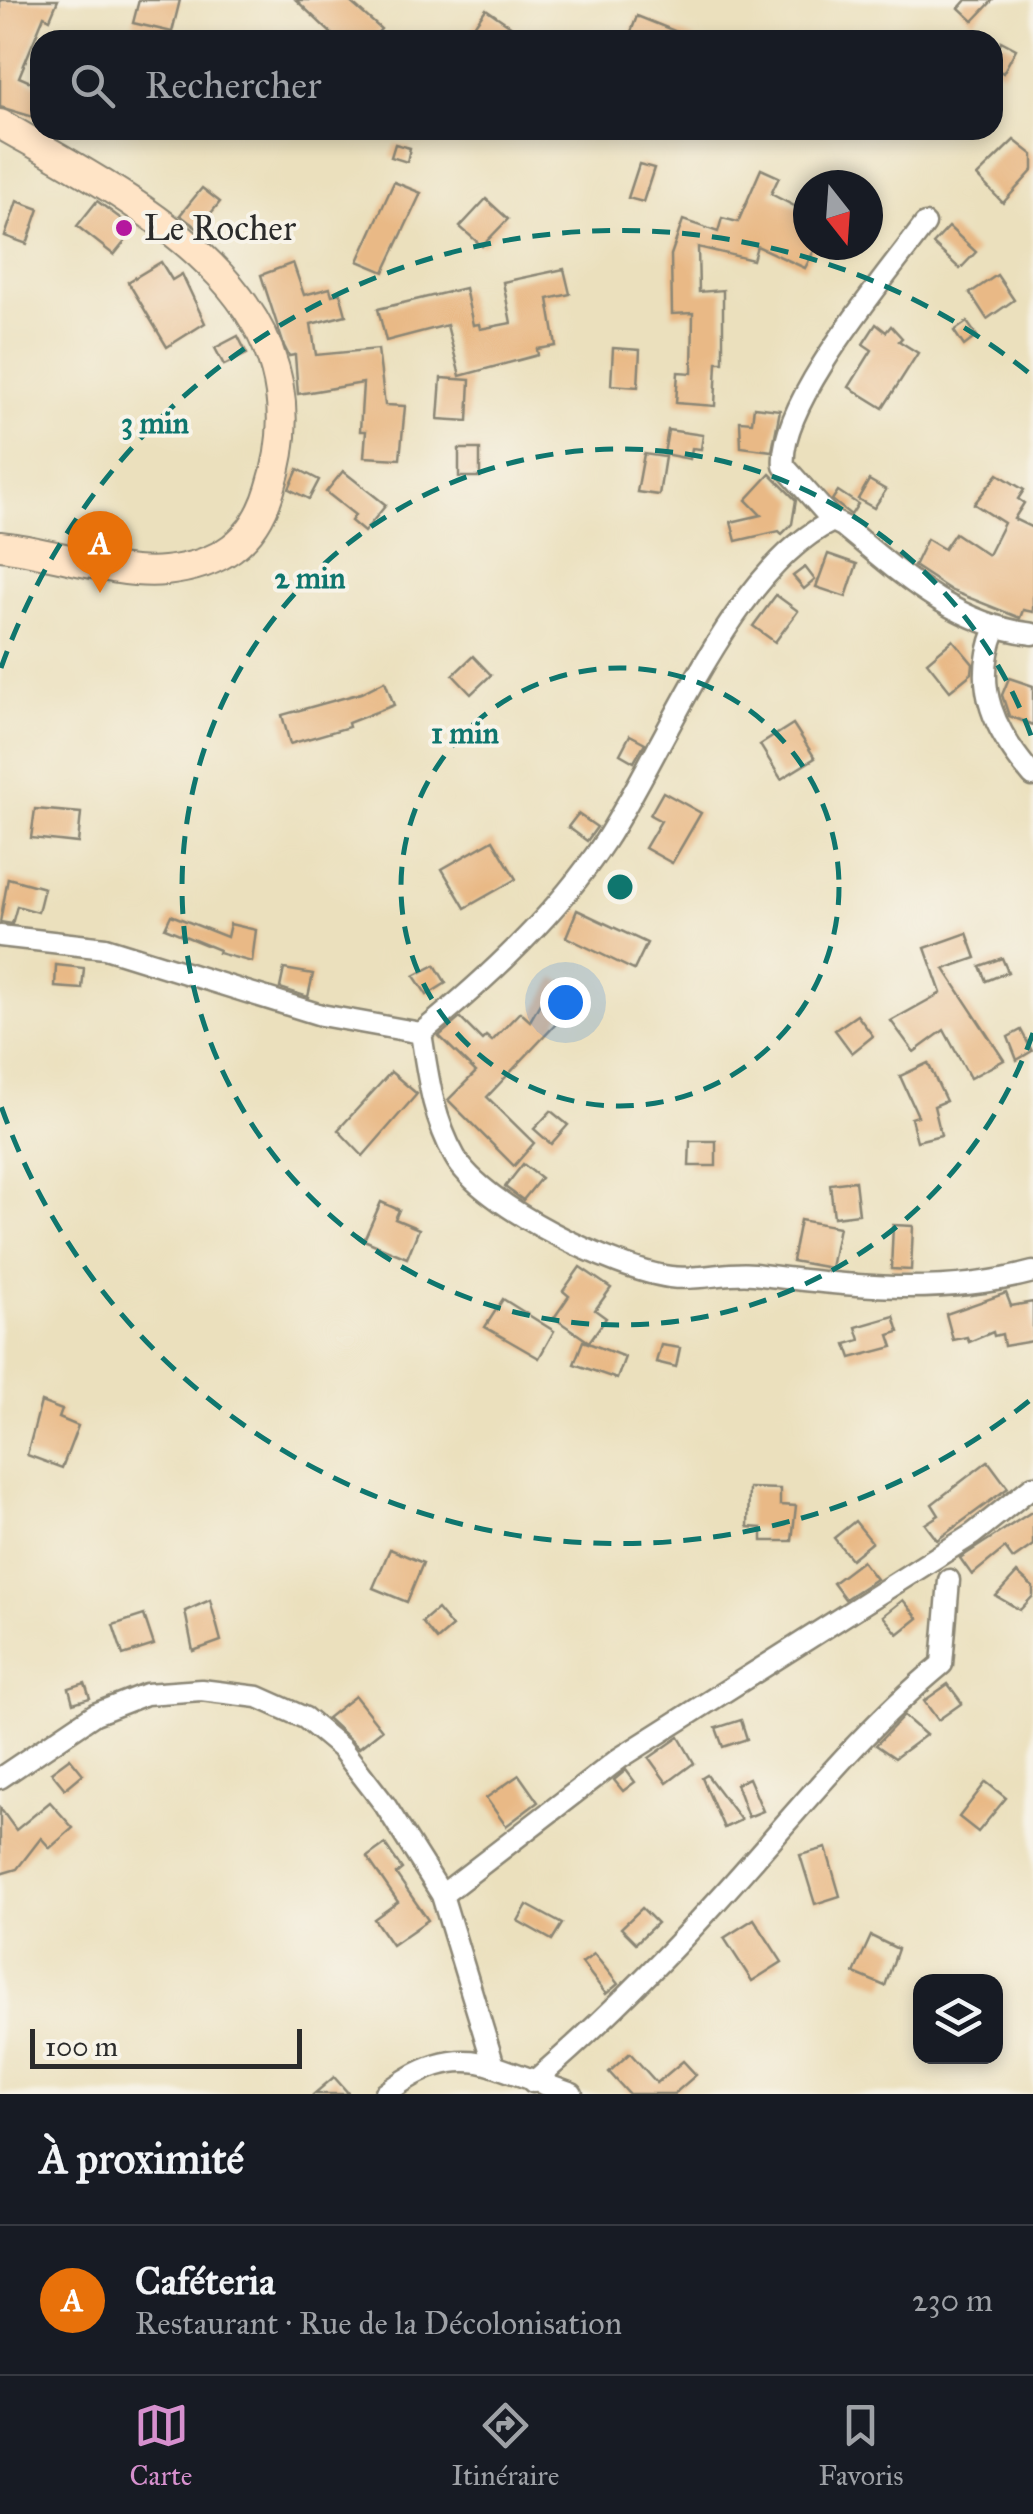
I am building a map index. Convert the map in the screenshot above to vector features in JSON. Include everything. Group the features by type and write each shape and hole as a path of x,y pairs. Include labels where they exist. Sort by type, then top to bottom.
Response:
{"street":[{"path":"0,124 129,197 211,266 243,302 266,339 276,376 280,434 273,481 259,522 235,550 219,557 150,571 0,546"},
{"path":"924,224 815,377 786,435 784,466 804,494 834,521 950,609 996,630 1033,634"},
{"path":"421,1033 494,968 574,884 605,840 715,648 753,592 787,554 834,521"},
{"path":"996,630 986,652 988,710 1012,752 1033,776"},
{"path":"0,936 14,934 104,948 320,1015 421,1033"},
{"path":"421,1033 434,1114 457,1162 488,1194 572,1243 633,1271 676,1278 742,1273 866,1288 930,1290 984,1285 1033,1272"},
{"path":"442,1895 620,1758 973,1534 1033,1486"},
{"path":"532,2082 600,2024 882,1714 942,1664 949,1580"},
{"path":"0,1778 95,1714 146,1694 201,1690 258,1697 306,1718 341,1748 394,1818 442,1895 494,2066"},
{"path":"385,2094 434,2065 470,2058 572,2094"}],"building":[{"path":"0,0 58,0 50,19 44,16 38,30 30,30 30,50 19,77 30,82 30,116 0,107"},
{"path":"139,0 180,0 172,30 133,23"},
{"path":"296,0 348,0 381,29 380,30 328,30"},
{"path":"966,0 993,0 973,21 959,8"},
{"path":"486,9 512,27 510,30 471,30"},
{"path":"637,16 672,30 632,30"},
{"path":"1003,42 1016,49 1003,73"},
{"path":"1014,140 1033,155 1033,170 1003,203 977,176"},
{"path":"395,144 410,148 407,162 391,157"},
{"path":"639,164 654,168 643,202 628,198"},
{"path":"761,169 779,177 771,194 793,205 793,260 809,260 805,268 757,246 753,260 698,247 699,292 723,290 723,362 717,362 715,406 676,403 678,372 692,373 693,313 672,314 671,255 683,220 718,232 722,218 738,222"},
{"path":"394,182 421,193 384,272 358,261"},
{"path":"202,188 220,202 198,229 180,215"},
{"path":"486,199 508,219 482,246 460,227"},
{"path":"17,201 39,209 27,244 5,236"},
{"path":"97,201 135,229 114,255 77,226"},
{"path":"949,227 976,252 960,269 933,244"},
{"path":"161,262 172,280 182,274 205,323 167,347 128,282"},
{"path":"293,263 304,295 330,288 332,295 340,293 346,315 311,324 316,355 378,349 385,405 405,406 400,459 364,457 366,431 360,431 363,383 298,394 295,355 289,356 284,346 261,275"},
{"path":"564,269 570,294 548,299 556,346 537,349 538,355 460,376 447,325 386,341 378,309 465,288 473,325 479,324 480,329 511,323 503,282"},
{"path":"997,275 1014,300 987,319 970,293"},
{"path":"967,322 977,336 964,346 954,331"},
{"path":"876,324 886,332 891,326 902,338 899,341 918,353 883,408 849,387 872,350 863,344"},
{"path":"238,336 247,354 224,365 215,348"},
{"path":"613,348 640,350 638,387 611,385"},
{"path":"441,378 470,380 468,421 438,419"},
{"path":"754,407 780,410 772,451 741,447 740,421 752,422"},
{"path":"668,430 703,435 701,449 692,448 690,459 664,454"},
{"path":"459,449 480,449 480,477 459,477"},
{"path":"644,454 665,457 659,495 637,492"},
{"path":"298,469 319,480 309,499 289,489"},
{"path":"343,471 386,505 364,532 351,521 355,515 326,492"},
{"path":"770,474 796,500 792,524 782,534 779,531 736,541 731,522 761,515 746,500"},
{"path":"998,474 1024,490 1018,499 1024,503 1014,519 1033,528 1033,612 1023,610 1020,618 952,591 914,566 927,539 944,549 955,533 988,555 1004,523 974,504"},
{"path":"869,480 886,490 874,508 858,499"},
{"path":"838,491 858,504 851,515 832,500"},
{"path":"828,554 857,564 846,597 816,587"},
{"path":"805,567 815,580 804,589 793,576"},
{"path":"776,595 798,611 775,642 753,626"},
{"path":"953,640 973,664 972,673 950,691 927,662"},
{"path":"473,656 491,675 471,694 453,675"},
{"path":"1009,678 1033,686 1033,725 1009,716 1002,695"},
{"path":"385,681 394,705 348,723 349,727 290,744 282,715 361,693"},
{"path":"793,724 815,758 781,779 760,745"},
{"path":"630,735 645,743 634,762 620,754"},
{"path":"663,792 701,813 672,863 645,848 661,821 650,815"},
{"path":"35,809 81,813 78,843 31,838"},
{"path":"578,814 597,827 587,841 568,827"},
{"path":"493,840 516,879 465,908 442,869"},
{"path":"8,878 44,888 38,912 17,906 12,924 0,922"},
{"path":"577,910 647,943 634,970 566,937"},
{"path":"171,915 227,937 230,924 256,930 252,962 218,953 219,950 165,928"},
{"path":"967,933 976,958 944,969 1004,1060 970,1078 944,1030 914,1052 891,1021 941,993 925,948"},
{"path":"1002,958 1008,972 986,981 980,966"},
{"path":"56,965 84,968 82,989 55,987"},
{"path":"435,965 446,983 427,995 414,976"},
{"path":"284,969 313,974 308,997 280,988"},
{"path":"555,977 575,989 555,1025 487,1097 534,1143 514,1166 448,1100 476,1072 439,1036 460,1018 482,1040 486,1036 492,1041 520,1012 530,1021"},
{"path":"857,1015 873,1036 852,1053 835,1030"},
{"path":"1021,1030 1032,1051 1017,1060 1008,1037"},
{"path":"928,1063 946,1101 934,1106 941,1135 917,1141 911,1118 918,1116 900,1076"},
{"path":"391,1072 417,1094 363,1156 338,1130"},
{"path":"551,1111 568,1125 551,1144 534,1129"},
{"path":"690,1141 716,1141 716,1166 689,1166"},
{"path":"523,1164 541,1178 523,1200 505,1187"},
{"path":"855,1181 859,1214 834,1217 830,1184"},
{"path":"381,1202 399,1210 395,1219 419,1229 407,1258 364,1240"},
{"path":"800,1220 839,1227 831,1268 792,1261"},
{"path":"893,1225 913,1226 911,1270 891,1269"},
{"path":"580,1267 611,1288 595,1310 606,1318 589,1342 554,1318 569,1296 563,1291"},
{"path":"1006,1293 1011,1306 1033,1302 1033,1341 1004,1346 1002,1334 994,1336 993,1332 969,1342 967,1337 953,1340 946,1314"},
{"path":"503,1299 554,1331 539,1358 485,1327"},
{"path":"894,1316 899,1332 889,1335 893,1347 851,1358 846,1344 860,1340 856,1327"},
{"path":"583,1341 625,1357 617,1379 574,1364"},
{"path":"661,1345 680,1348 676,1367 656,1362"},
{"path":"41,1402 62,1410 59,1418 78,1426 62,1468 27,1455"},
{"path":"988,1461 1008,1488 937,1540 925,1524 939,1515 932,1504"},
{"path":"749,1488 780,1489 780,1505 796,1506 792,1541 762,1541 762,1528 748,1527"},
{"path":"1033,1511 1033,1545 1013,1559 1005,1548 972,1575 960,1558"},
{"path":"855,1521 872,1542 851,1559 834,1538"},
{"path":"390,1549 423,1563 407,1602 373,1588"},
{"path":"862,1561 876,1579 845,1599 833,1583"},
{"path":"1017,1573 1033,1587 1033,1596 1020,1610 996,1596"},
{"path":"210,1600 221,1641 193,1651 185,1611"},
{"path":"903,1600 918,1618 898,1634 883,1616"},
{"path":"437,1609 452,1627 437,1640 422,1622"},
{"path":"144,1615 154,1645 123,1655 113,1625"},
{"path":"85,1683 90,1698 73,1703 69,1688"},
{"path":"948,1684 962,1703 938,1720 924,1701"},
{"path":"355,1696 382,1730 359,1748 327,1718"},
{"path":"904,1716 926,1735 895,1758 876,1745"},
{"path":"741,1720 747,1739 723,1747 716,1728"},
{"path":"679,1737 694,1763 667,1783 649,1758"},
{"path":"70,1758 83,1774 65,1789 51,1772"},
{"path":"626,1770 635,1782 623,1791 614,1780"},
{"path":"519,1775 538,1802 506,1826 486,1798"},
{"path":"707,1775 741,1820 724,1828 702,1778"},
{"path":"749,1778 763,1811 748,1817 736,1784"},
{"path":"986,1782 1006,1798 978,1832 959,1817"},
{"path":"50,1802 73,1828 50,1848 41,1838 17,1869 0,1874 0,1808 16,1830"},
{"path":"385,1844 402,1869 396,1874 428,1920 392,1945 374,1919 398,1902 367,1857"},
{"path":"826,1848 840,1896 815,1904 800,1855"},
{"path":"527,1905 562,1924 552,1940 518,1921"},
{"path":"642,1908 657,1923 636,1943 621,1928"},
{"path":"754,1919 782,1962 752,1981 724,1938"},
{"path":"871,1936 898,1949 885,1986 854,1973"},
{"path":"594,1954 618,1984 606,1994 582,1963"},
{"path":"630,2053 657,2083 683,2061 696,2075 674,2094 629,2094 609,2072"},
{"path":"334,2077 349,2094 314,2094"}],"place":[{"name":"Le Rocher","path":"124,228"},
{"name":"Caféteria","path":"100,593"}]}
